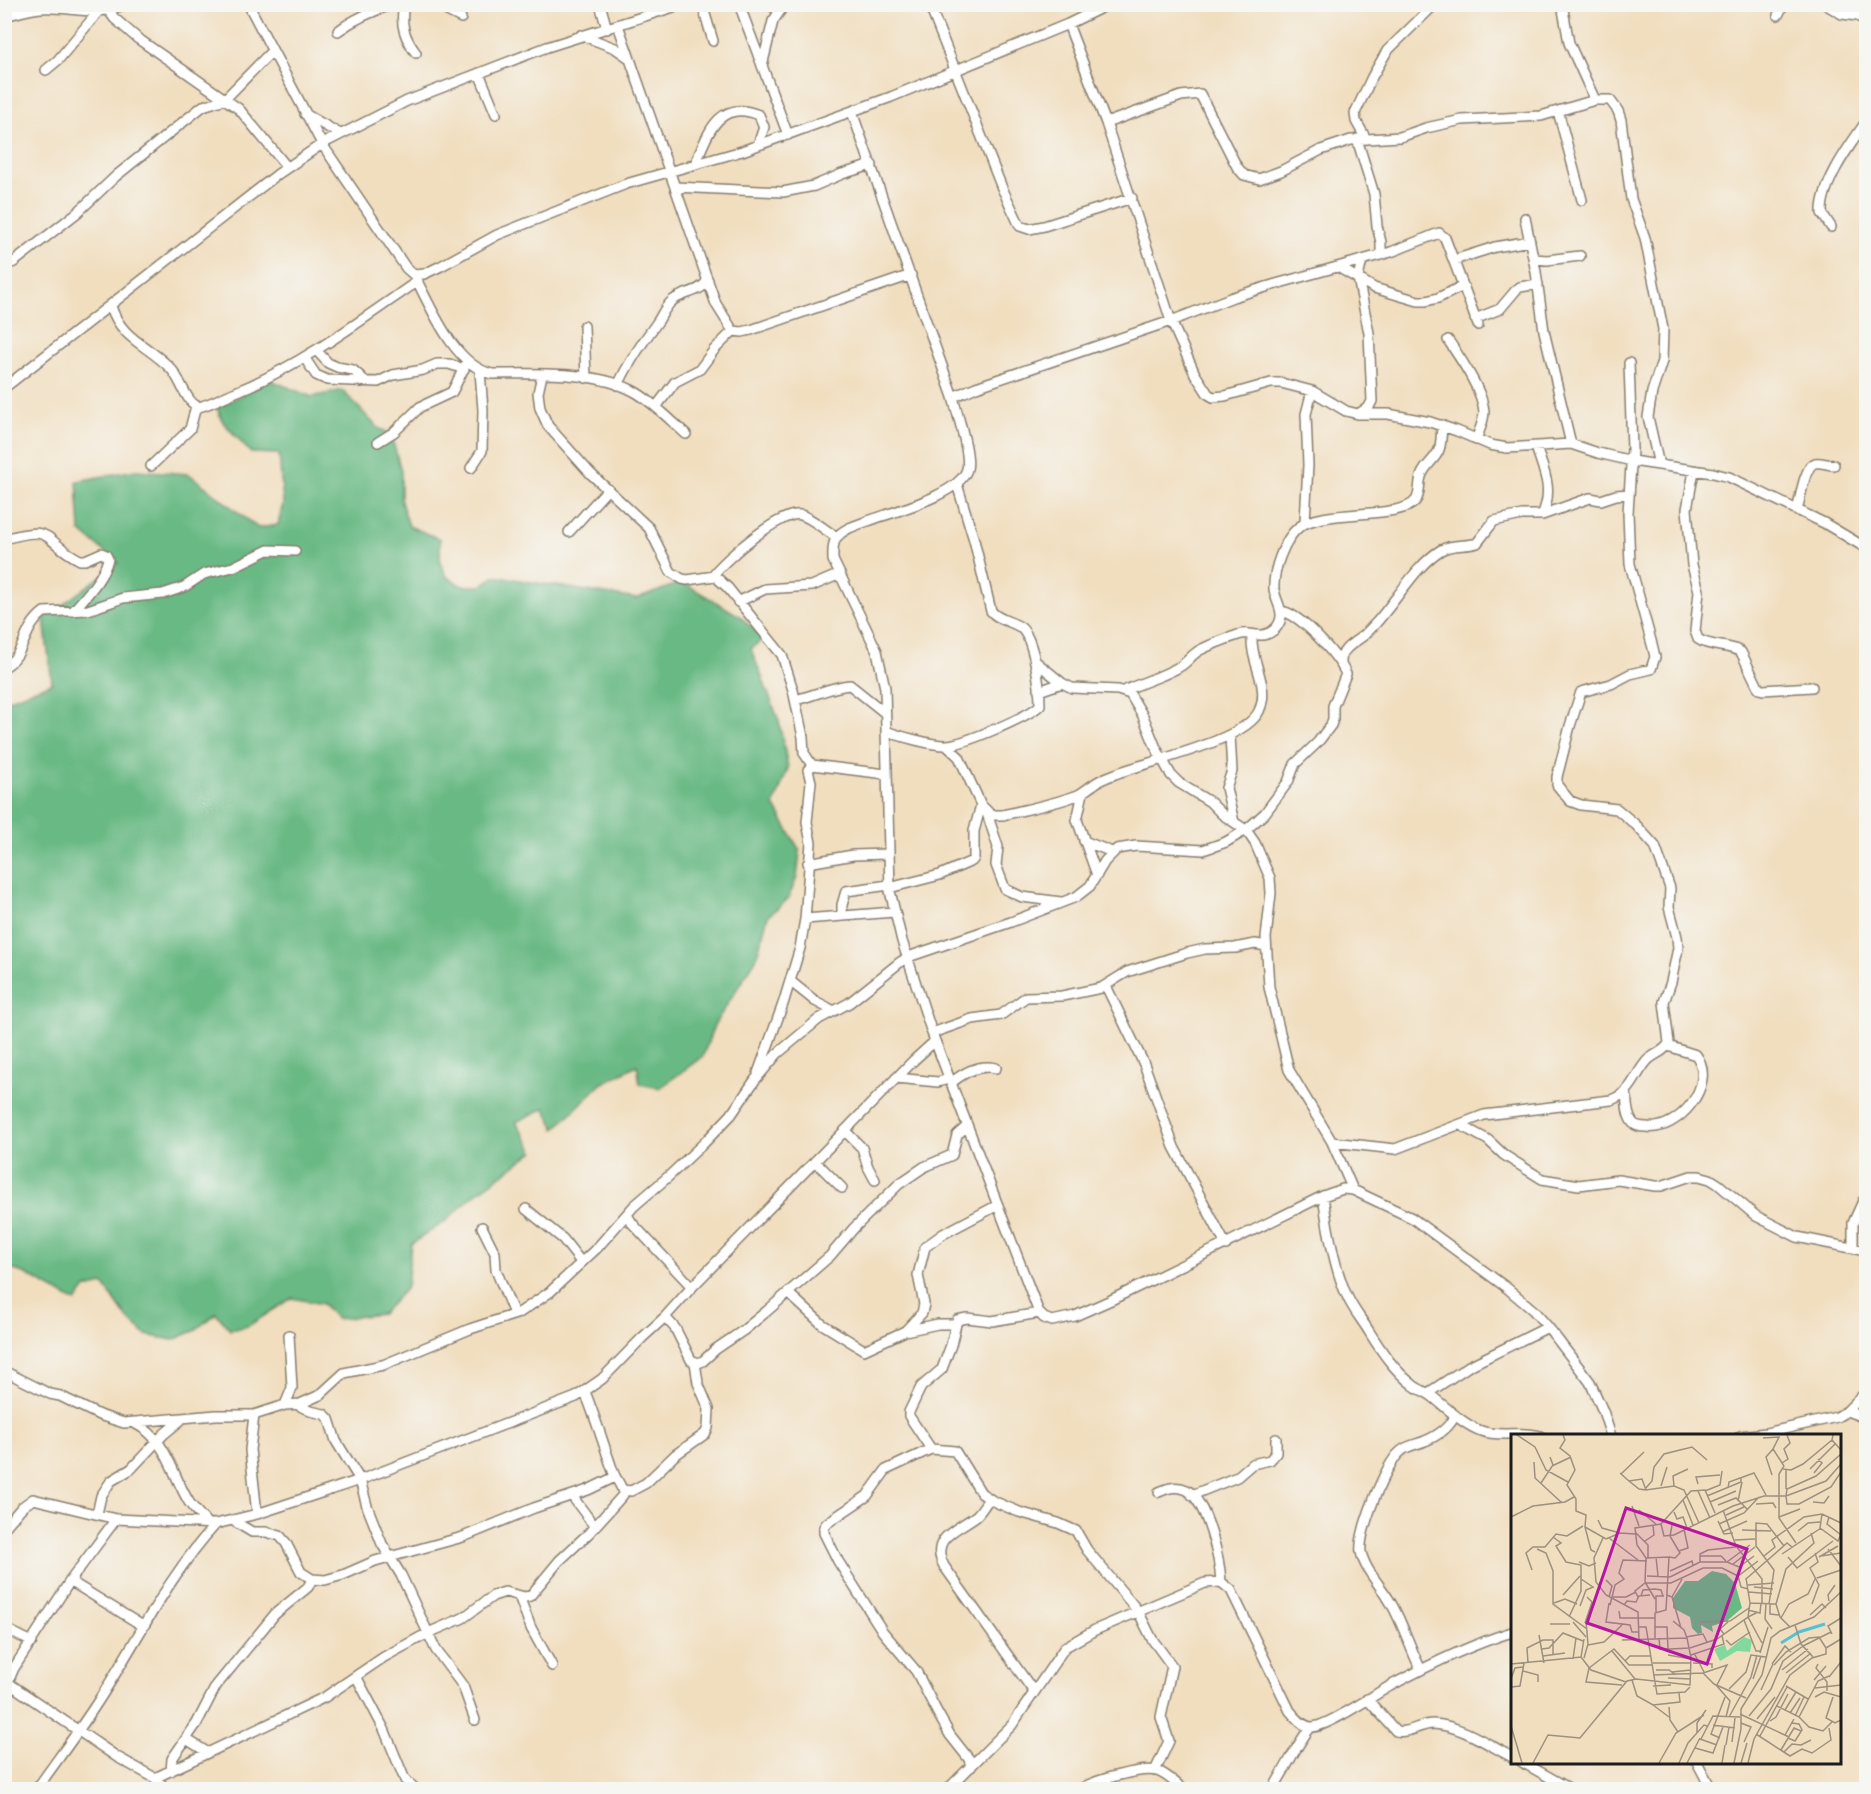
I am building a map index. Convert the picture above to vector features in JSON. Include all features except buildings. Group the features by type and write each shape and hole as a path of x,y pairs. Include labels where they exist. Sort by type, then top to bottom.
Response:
{"street":[{"path":"4,16 42,8 103,9 125,4"},
{"path":"249,4 322,144 406,268 416,278 465,365"},
{"path":"338,31 372,12 394,4"},
{"path":"404,4 401,19 404,36 416,53"},
{"path":"442,4 447,11 461,18"},
{"path":"600,4 608,29"},
{"path":"4,388 287,167 322,144 387,110 478,73 581,35 608,29 683,4"},
{"path":"702,4 712,41"},
{"path":"739,4 788,135"},
{"path":"762,66 773,21 782,8 768,4"},
{"path":"929,4 1013,215 1020,226 1029,229 1044,226 1132,198"},
{"path":"196,406 203,406 248,387 304,357 352,328 416,278 497,235 626,184 758,146 852,112 1068,24 1109,4"},
{"path":"1381,255 1374,194 1355,113 1387,51 1435,4"},
{"path":"1562,4 1569,43 1595,100"},
{"path":"1778,15 1784,4"},
{"path":"1825,4 1832,10 1862,18"},
{"path":"1850,4 1852,12 1862,18"},
{"path":"46,70 58,60 103,9"},
{"path":"103,9 137,38 225,99 246,117 287,167"},
{"path":"1068,24 1106,123 1171,321 1195,374 1208,394 1213,397 1225,396 1271,383 1281,383 1312,391 1346,411 1358,414 1388,414 1442,425 1476,440 1507,448 1571,444 1632,461 1729,477 1846,535 1866,548"},
{"path":"618,25 716,304 733,331"},
{"path":"581,35 615,48 628,57"},
{"path":"4,266 14,262 78,212 116,176 203,106 225,99 272,51"},
{"path":"478,73 496,114"},
{"path":"1106,123 1181,96 1200,94 1237,167 1244,175 1259,179 1281,171 1321,150 1361,139 1400,137 1426,128 1462,120 1534,117 1595,100 1610,100 1621,120 1631,199 1645,238 1663,329 1662,361 1652,392 1648,417 1659,465"},
{"path":"695,164 713,124 728,113 745,110 759,115 764,127 758,146"},
{"path":"1558,111 1582,200"},
{"path":"852,112 953,397 965,442 968,467 963,479 936,496 851,527 837,537 833,544 833,560 877,651 885,688 889,887 894,912 915,987 933,1037 1039,1313 1052,1321 1075,1316 1226,1245 1323,1196 1353,1190 1399,1210 1430,1230 1507,1288 1548,1327 1590,1382 1610,1434"},
{"path":"305,114 340,134"},
{"path":"1831,226 1822,213 1824,201 1841,158 1866,122"},
{"path":"675,187 783,192 814,186 872,165"},
{"path":"1526,218 1544,332 1571,444"},
{"path":"953,397 1244,294 1381,255 1439,233 1445,238 1476,322 1500,309 1516,290 1538,284"},
{"path":"1454,260 1495,247 1530,241"},
{"path":"1534,259 1547,260 1580,256"},
{"path":"1358,414 1369,407 1372,401 1369,333 1358,278 1362,260"},
{"path":"1338,267 1376,290 1418,301 1438,298 1463,286"},
{"path":"733,331 752,330 911,275"},
{"path":"618,385 629,362 657,322 663,309 682,295 700,290 708,280"},
{"path":"111,306 122,330 163,360 196,406 190,429 151,466"},
{"path":"584,326 586,378"},
{"path":"656,407 675,381 700,369 714,350 733,331"},
{"path":"1448,340 1471,378 1483,407 1484,414 1476,440"},
{"path":"316,350 328,363 358,373 362,378 361,382"},
{"path":"304,357 322,379 361,382 378,382 393,375 423,370 437,364 465,365 492,374 586,378 634,391 686,434"},
{"path":"1629,363 1632,461 1628,513 1630,564 1653,648 1654,663 1651,669 1630,674 1611,684 1581,692 1570,726 1557,785 1570,801 1581,805 1617,809 1655,846 1670,888 1670,907 1678,948 1664,1002 1669,1037 1668,1046"},
{"path":"378,442 394,432 420,407 452,392 465,365"},
{"path":"471,468 479,457 482,446 483,410 480,371"},
{"path":"542,375 538,393 540,408 548,426 590,473 649,528 671,572 681,579 713,575 747,542 793,516 801,515 837,537"},
{"path":"1305,522 1308,465 1306,414 1312,391"},
{"path":"1035,661 1062,683 1078,689 1125,691 1180,666 1200,649 1242,633 1260,636 1274,629 1278,626 1281,611 1274,591 1277,569 1288,538 1305,522 1393,510 1415,502 1418,498 1422,472 1440,448 1442,425"},
{"path":"1536,447 1546,477 1549,497 1542,515"},
{"path":"1797,511 1804,479 1810,467 1816,463 1834,465"},
{"path":"1694,471 1687,509 1692,565 1699,591 1695,632 1698,639 1713,646 1737,649 1741,652 1759,689 1812,687"},
{"path":"946,746 1023,717 1035,711 1040,705 1035,661 1029,636 1022,629 994,615 991,611 974,540 957,484"},
{"path":"568,532 608,489"},
{"path":"1341,663 1341,657 1353,641 1365,634 1404,587 1443,548 1478,543 1494,521 1522,515 1542,515 1590,498 1601,500 1629,494"},
{"path":"4,539 37,532 44,534 80,560 101,553 106,555 108,559 106,566 96,584 73,611"},
{"path":"4,667 16,659 27,630 40,615 49,610 73,611 100,607 123,598 152,596 175,590 204,574 232,567 268,550 295,551"},
{"path":"738,602 765,589 812,586 840,574"},
{"path":"713,575 728,588 782,656 795,700 804,753 812,765 886,774"},
{"path":"4,1371 50,1394 124,1423 136,1424 216,1415 254,1414 285,1405 298,1405 320,1395 344,1373 383,1365 530,1307 550,1292 609,1236 627,1215 731,1115 755,1080 777,1054 819,1019 849,1003 908,957 1011,922 1084,892 1112,852 1122,848 1136,846 1203,850 1226,842 1259,820 1288,782 1295,764 1324,735 1333,721 1333,706 1346,674 1341,663 1299,620 1281,611"},
{"path":"984,809 1003,815 1083,793 1095,783 1116,773 1191,750 1230,735 1246,725 1258,714 1264,696 1252,653 1252,636"},
{"path":"1039,691 1062,683"},
{"path":"795,700 816,695 837,686 850,685 885,713"},
{"path":"1125,691 1130,694 1139,708 1171,775 1246,830 1261,854 1270,878 1266,946 1269,987 1289,1070 1332,1142 1353,1190"},
{"path":"886,731 946,746 959,757 984,809 998,847 996,865 1005,889 1022,897 1062,902"},
{"path":"1230,735 1232,771 1226,788 1234,822"},
{"path":"755,1080 790,981 805,918 811,843 807,822 811,782 808,770 812,765"},
{"path":"1083,793 1077,815 1084,842 1097,875"},
{"path":"842,916 843,894 846,891 889,887 940,875 969,864 974,860 974,831 984,809"},
{"path":"1084,842 1112,852"},
{"path":"808,863 853,855 888,854"},
{"path":"805,918 894,912"},
{"path":"4,1528 21,1507 33,1499 116,1519 212,1524 232,1520 360,1480 576,1397 602,1379 665,1317 933,1037 972,1019 1001,1015 1026,997 1072,995 1106,986 1112,979 1126,972 1186,953 1255,944 1266,946"},
{"path":"790,981 815,1001 834,1011"},
{"path":"1106,986 1144,1064 1174,1147 1226,1245"},
{"path":"1332,1142 1390,1150 1484,1115 1611,1100 1626,1091 1647,1059 1668,1046 1696,1055 1702,1068 1701,1083 1696,1096 1682,1114 1666,1126 1653,1128 1634,1124 1630,1117 1626,1091"},
{"path":"896,1078 950,1081 975,1069 991,1066 996,1068"},
{"path":"1460,1125 1488,1140 1504,1155 1542,1179 1579,1185 1618,1180 1661,1186 1691,1176 1699,1176 1718,1184 1756,1216 1797,1237 1866,1251"},
{"path":"694,1362 704,1361 716,1348 744,1330 788,1293 830,1256 893,1189 924,1167 952,1155 957,1136 966,1127"},
{"path":"845,1131 862,1148 875,1180"},
{"path":"815,1161 842,1188"},
{"path":"1323,1196 1326,1221 1348,1298 1384,1356 1414,1386 1428,1393 1468,1425 1483,1431 1511,1434"},
{"path":"1854,1248 1853,1223 1863,1201"},
{"path":"905,1331 922,1313 924,1304 918,1275 924,1247 943,1234 998,1205"},
{"path":"526,1209 563,1239 581,1262"},
{"path":"627,1215 692,1287"},
{"path":"482,1227 493,1247 496,1270 514,1314"},
{"path":"788,1293 822,1324 864,1350 905,1331 938,1324 956,1324"},
{"path":"931,1449 910,1421 909,1412 921,1387 942,1369 956,1324 960,1319 992,1321 1039,1313"},
{"path":"623,1490 631,1491 646,1483 675,1455 705,1434 708,1428 709,1409 698,1383 694,1362 688,1356 675,1329 665,1317"},
{"path":"1428,1393 1469,1366 1548,1327"},
{"path":"285,1405 290,1395 292,1382 289,1335"},
{"path":"585,1392 602,1434 615,1477 623,1490"},
{"path":"1757,1434 1837,1417 1847,1411 1866,1392"},
{"path":"298,1405 324,1414 329,1419 336,1441 360,1480 375,1528 401,1575 436,1650 463,1686 476,1720"},
{"path":"1847,1411 1866,1419"},
{"path":"254,1414 250,1450 257,1514"},
{"path":"1421,1670 1392,1605 1366,1564 1360,1545 1379,1487 1392,1461 1407,1447 1426,1441 1442,1430 1452,1422 1455,1415"},
{"path":"97,1514 101,1496 111,1480 131,1469 182,1419"},
{"path":"136,1424 144,1428 157,1441 172,1465 189,1502 212,1524"},
{"path":"1518,1434 1536,1434"},
{"path":"1192,1495 1237,1477 1252,1464 1270,1460 1276,1453 1276,1439"},
{"path":"971,1767 969,1759 936,1712 916,1671 883,1632 838,1561 824,1533 827,1523 867,1496 886,1470 931,1449 955,1451 981,1493 989,1499 1019,1512 1058,1523 1076,1531 1087,1550 1138,1611 1152,1639 1172,1666 1161,1717 1169,1741 1155,1771"},
{"path":"232,1520 252,1532 266,1532 280,1536 302,1572 312,1579 325,1580 390,1557 463,1537 534,1508 572,1496 615,1477"},
{"path":"1159,1492 1171,1487 1179,1487 1192,1495 1199,1503 1217,1550 1221,1582"},
{"path":"155,1778 320,1700 384,1657 428,1633 463,1618 488,1599 501,1593 530,1596 559,1561 619,1501 623,1490"},
{"path":"572,1496 595,1527"},
{"path":"989,1499 978,1514 946,1536 941,1543 940,1556 944,1566 1034,1692"},
{"path":"116,1519 70,1581 6,1684 80,1730 117,1757 155,1778 167,1790"},
{"path":"36,1790 80,1730 142,1626 212,1524"},
{"path":"171,1771 172,1759 216,1686 275,1614 308,1587 312,1579"},
{"path":"70,1581 142,1626"},
{"path":"947,1790 1012,1725 1065,1647 1095,1630 1205,1583 1221,1582 1231,1590 1290,1711 1298,1721 1310,1728 1336,1718 1367,1699 1468,1647 1511,1632"},
{"path":"519,1596 531,1628 552,1666"},
{"path":"4,1628 32,1642"},
{"path":"356,1676 381,1722 405,1780 417,1790"},
{"path":"1367,1699 1396,1731 1404,1732 1422,1725 1443,1725 1511,1757"},
{"path":"1272,1790 1293,1752 1310,1728"},
{"path":"186,1739 207,1752"},
{"path":"1526,1764 1572,1790"},
{"path":"1698,1764 1713,1790"},
{"path":"1079,1790 1106,1778 1155,1771 1184,1790"}],"green space":[{"path":"270,380 312,397 342,390 378,428 391,434 401,471 401,502 409,526 440,539 440,563 447,577 462,586 481,586 495,576 637,599 682,582 740,616 763,639 751,649 779,721 788,768 774,805 800,851 797,877 788,899 768,916 756,959 714,1025 703,1056 660,1088 640,1084 637,1065 601,1084 555,1129 545,1108 516,1122 534,1151 473,1196 446,1221 411,1244 407,1287 382,1314 336,1319 323,1304 292,1298 248,1326 230,1330 216,1313 194,1331 173,1340 146,1335 128,1319 103,1284 86,1288 76,1302 5,1264 4,701 52,683 44,619 118,563 80,531 77,481 136,470 189,474 258,528 278,525 283,503 279,454 251,453 223,422 217,408"}]}
